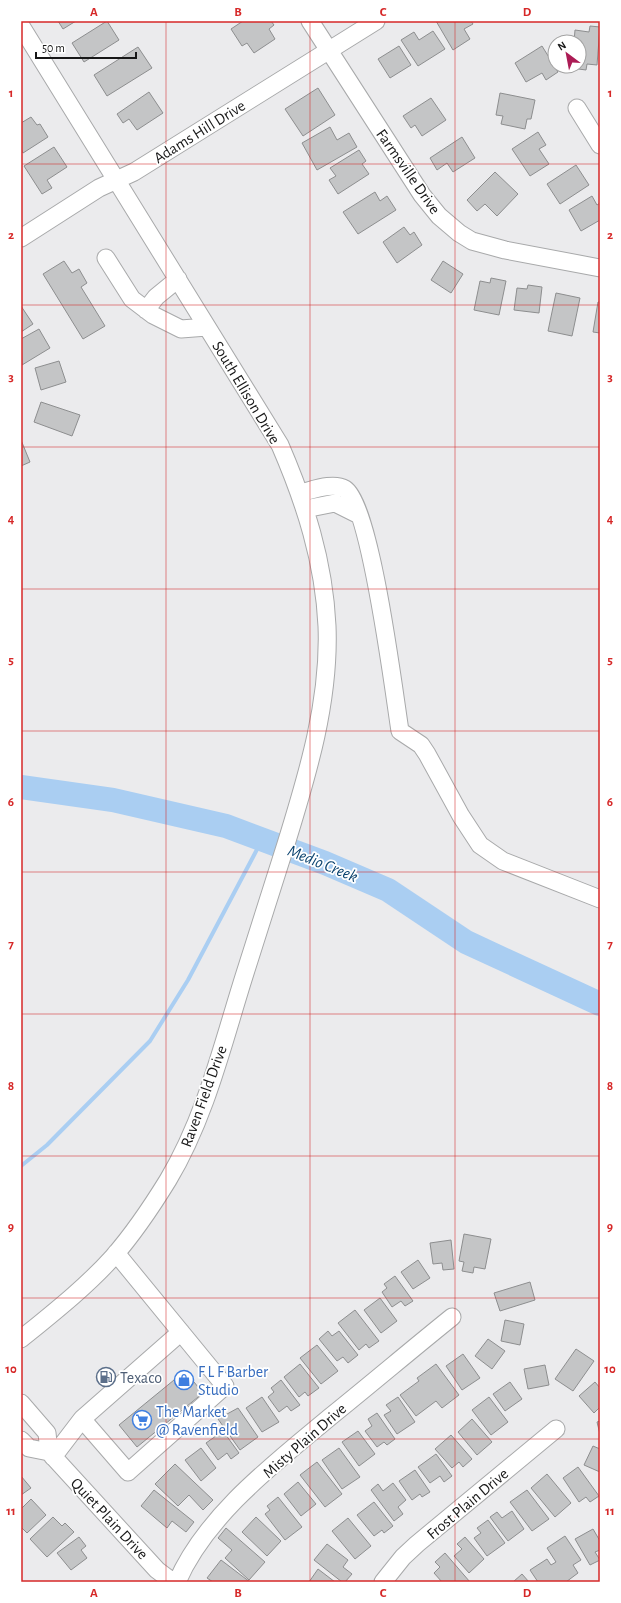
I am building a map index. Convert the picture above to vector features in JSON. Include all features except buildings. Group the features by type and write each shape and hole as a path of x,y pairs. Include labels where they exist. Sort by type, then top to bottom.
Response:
{"street":[{"name":"Farmsville Drive","path":"310,21 422,195 439,216 459,233 472,241 505,250 600,268"},
{"name":"Adams Hill Drive","path":"21,238 99,188 134,172 376,21"},
{"name":"South Ellison Drive","path":"21,26 280,444 303,501 323,579 327,627 326,676 321,712 299,802"},
{"path":"577,108 600,145"},
{"path":"106,258 132,299 146,310 181,329 207,327"},
{"path":"146,310 156,297 178,279"},
{"path":"303,501 331,486 344,489 353,498 373,563 400,731 421,746 428,754 461,816 480,845 502,861 600,899"},
{"name":"Raven Field Drive","path":"21,1339 68,1301 116,1253 141,1221 184,1151 203,1104 299,802"},
{"path":"82,1419 128,1472 225,1386 116,1253"},
{"name":"Misty Plain Drive","path":"177,1582 185,1564 228,1508 290,1450 452,1317"},
{"path":"51,1454 82,1419 181,1332"},
{"path":"21,1403 47,1433 51,1454"},
{"name":"Frost Plain Drive","path":"383,1582 403,1557 417,1544 556,1429"},
{"path":"21,1440 29,1448 51,1454"},
{"name":"Quiet Plain Drive","path":"51,1454 157,1570 173,1582"}],"waterway":[{"name":"Medio Creek","path":"21,787 113,800 226,826 325,863 388,890 466,942 600,1004"},
{"path":"21,1166 47,1145 150,1041 188,980 262,840"}],"place":[{"name":"Texaco","path":"106,1377"},
{"name":"F L F Barber Studio","path":"184,1380"},
{"name":"The Market @ Ravenfield","path":"142,1420"}]}
